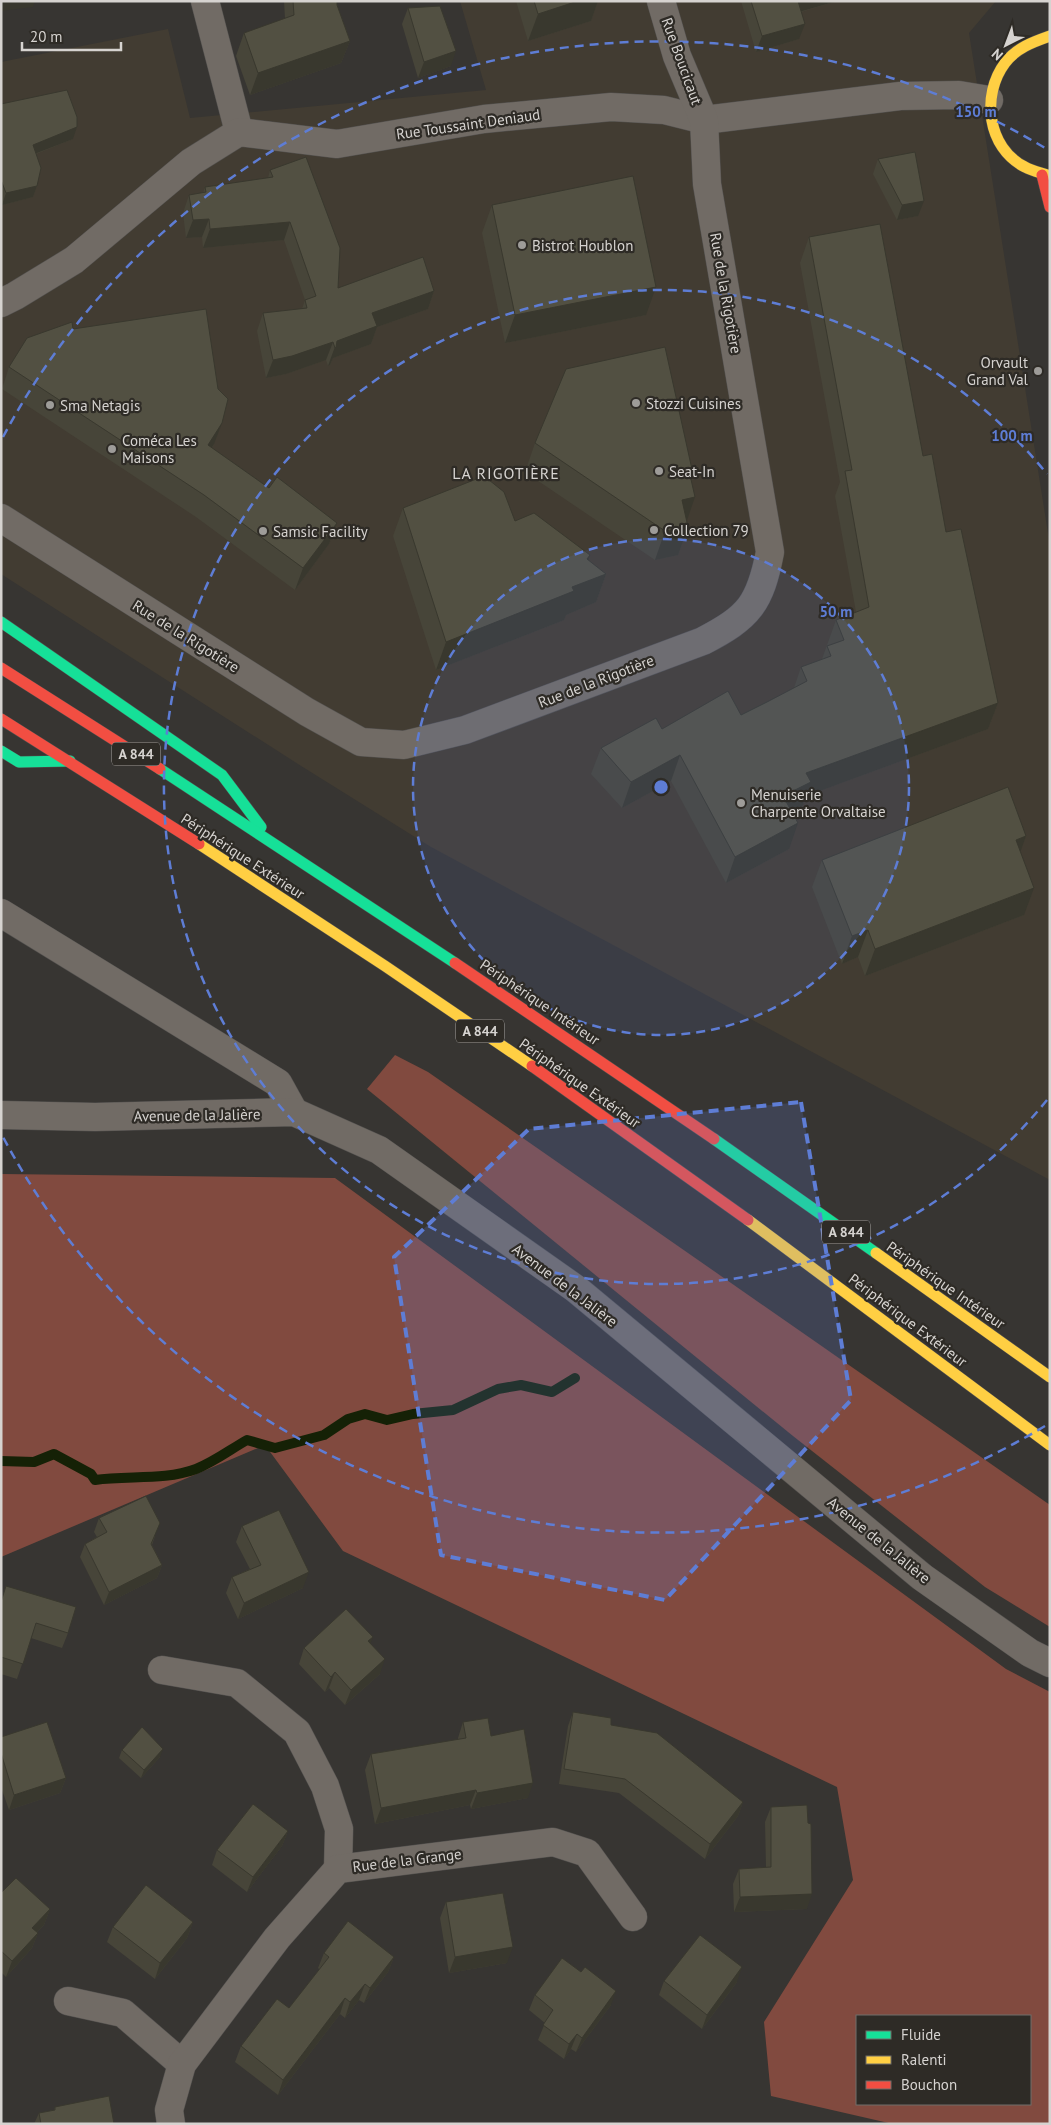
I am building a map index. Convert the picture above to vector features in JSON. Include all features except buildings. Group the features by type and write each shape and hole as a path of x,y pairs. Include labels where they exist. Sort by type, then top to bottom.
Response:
{"main road":[{"path":"1050,36 1029,42 1010,56 993,81 989,100 991,122 999,143 1013,159 1031,171 1046,175 1050,207"},
{"path":"1,622 222,775 271,840"},
{"name":"Périphérique Intérieur","path":"1,668 271,840 830,1220 1049,1376"},
{"name":"Périphérique Extérieur","path":"1,719 288,902 512,1053 783,1246 1050,1444"},
{"path":"1,751 19,762 70,762"}],"street":[{"path":"1,303 74,260 191,162 238,132 205,1"},
{"name":"Rue Boucicaut","path":"661,1 678,56 704,120"},
{"name":"Rue Toussaint Deniaud","path":"238,132 337,144 484,118 611,107 664,110 704,120 900,96 959,94 989,100"},
{"name":"Rue de la Rigotière","path":"1,518 307,712 361,742 404,745 465,730 703,641 732,626 752,606 764,581 770,552 707,184 704,120"},
{"path":"1,914 278,1083 294,1112"},
{"name":"Avenue de la Jalière","path":"1,1115 95,1117 294,1112 379,1150 576,1289 922,1577 1030,1653 1050,1663"},
{"path":"162,1670 236,1683 297,1732 325,1786 339,1829 338,1869"},
{"name":"Rue de la Grange","path":"170,2124 169,2110 182,2064 276,1938 338,1869 553,1842 587,1853 633,1917"},
{"path":"68,2001 123,2013 182,2064"}],"highlighted area":[{"path":"801,1102 851,1400 665,1600 441,1555 394,1257 529,1129"}],"shaded area":[{"path":"460,1 996,1 969,33 1050,546 1050,1180 431,847 1,574 1,62 168,29 190,118 486,90"},
{"path":"395,1055 428,1072 1050,1505 1050,1627 985,1587 793,1436 367,1089"},
{"path":"1,1174 335,1178 1006,1669 1050,1692 1050,2124 893,2124 771,2096 764,2022 853,1880 837,1787 343,1551 265,1445 1,1557"}],"waterway":[{"path":"1,1461 34,1462 54,1454 91,1474 95,1480 171,1475 184,1473 203,1466 247,1440 275,1448 324,1435 348,1419 365,1414 387,1420 413,1414 453,1410 498,1389 521,1385 552,1392 575,1378"}],"traffic: fast":[{"path":"1,622 222,775 261,827"},
{"path":"1,751 19,762 70,761"},
{"path":"160,769 455,963"},
{"path":"714,1139 876,1253"}],"traffic: slow":[{"path":"1050,36 1025,46 1009,58 997,76 991,105 992,120 1002,147 1012,158 1025,167 1050,176"},
{"path":"199,844 385,966 532,1066"},
{"path":"748,1220 1050,1445"},
{"path":"876,1253 1050,1377"}],"traffic: jam":[{"path":"1042,175 1050,207"},
{"path":"1,668 160,769"},
{"path":"1,719 199,844"},
{"path":"455,963 714,1139"},
{"path":"532,1066 748,1220"}],"place":[{"name":"Bistrot Houblon","path":"522,245"},
{"name":"Orvault Grand Val","path":"1038,371"},
{"name":"Stozzi Cuisines","path":"636,403"},
{"name":"Sma Netagis","path":"50,405"},
{"name":"Coméca Les Maisons","path":"112,449"},
{"name":"Seat-In","path":"659,471"},
{"name":"Collection 79","path":"654,530"},
{"name":"Samsic Facility","path":"263,531"},
{"name":"Menuiserie Charpente Orvaltaise","path":"741,803"}],"district":[{"name":"LA RIGOTIÈRE","path":"506,473"}]}
